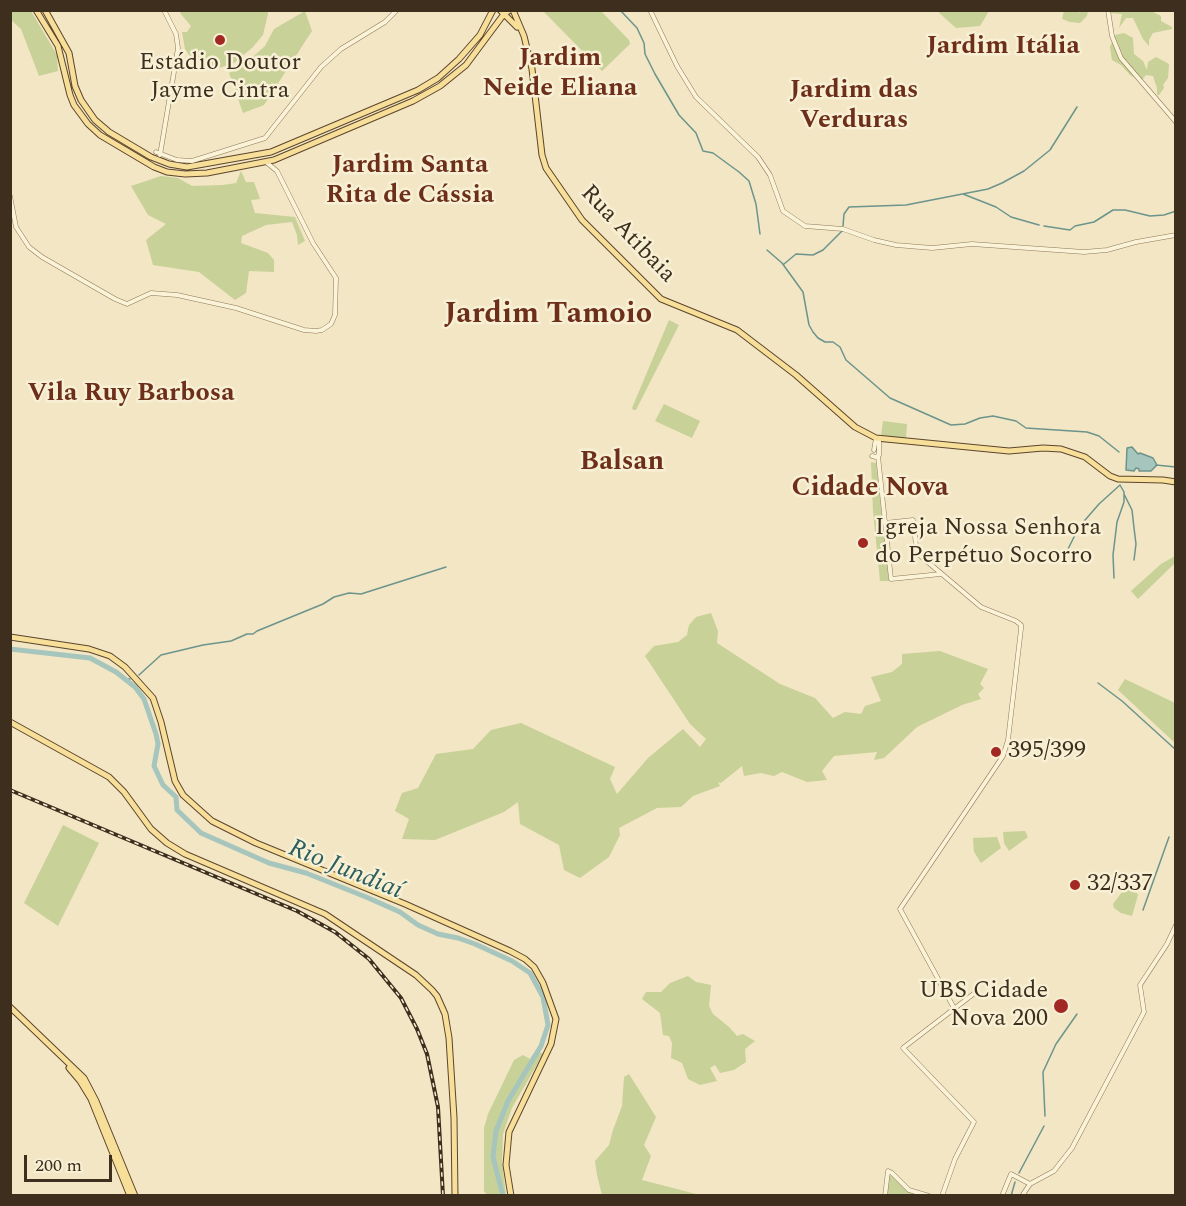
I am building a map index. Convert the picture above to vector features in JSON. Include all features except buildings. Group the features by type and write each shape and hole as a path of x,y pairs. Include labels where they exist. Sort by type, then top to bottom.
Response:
{"main road":[{"path":"36,10 58,46 74,105 88,124 100,135 154,167 167,172 194,174 283,157 408,104 440,86 455,74 474,56 508,11"},
{"path":"45,10 69,53 75,86 81,100 95,120 109,132"},
{"path":"100,135 103,130 157,156 193,166 256,155 285,146 409,94 433,81 454,64 480,35 493,10"},
{"name":"Rua Atibaia","path":"508,11 522,32"},
{"name":"Rua Atibaia","path":"508,11 522,32 534,83 542,155 546,168 582,220 633,273 662,299 737,330 778,361 855,427 877,438"},
{"path":"454,64 455,74"},
{"path":"408,104 411,99 409,94"},
{"path":"331,128 333,135"},
{"path":"283,157 288,150 285,146"},
{"path":"193,166 194,174"},
{"path":"877,438 998,450 1051,448 1067,450 1085,457 1114,478 1162,480 1176,483"},
{"path":"10,637 89,649 110,656 125,667 153,698 175,781 183,795 212,821 256,843 405,904 510,951 534,967 543,983 556,1019 551,1044 509,1132 506,1165 511,1196"},
{"path":"10,722 109,777 124,792 151,829 166,843 185,854 326,914 416,975 432,990 445,1014 449,1038 454,1118 455,1196"},
{"path":"10,1007 84,1078 125,1168 132,1196"},
{"path":"10,1012 64,1063 89,1091 132,1196"},
{"path":"81,1099 86,1097 91,1099"}],"street":[{"path":"165,11 176,34 178,48 157,156 192,161 265,138 321,67 341,49 386,22 398,10"},
{"path":"650,10 677,66 696,97 758,157 770,176 783,212 805,226 843,229 896,246 932,248 972,243 1084,252 1100,251 1176,235"},
{"path":"1108,10 1112,36 1121,58 1176,122"},
{"path":"277,171 278,163 283,157"},
{"path":"10,196 16,228 29,246 48,261 115,299 127,304 151,293 171,294 236,309 311,331 322,330 331,324 335,315 336,281 333,271 318,252 277,171 264,162"},
{"path":"877,438 891,579 941,574"},
{"path":"885,523 913,520 917,553 981,607 1018,623 1022,629 1006,748 900,906 900,913 954,1008"},
{"path":"925,576 931,570 930,564"},
{"path":"1022,1196 1030,1184 1054,1171 1072,1148 1144,1012 1140,985 1167,944 1176,925"},
{"path":"943,1194 955,1159 974,1122 903,1048 976,992"},
{"path":"885,1196 888,1171 909,1190 929,1196"},
{"path":"1002,1196 1011,1174 1030,1184"}],"green space":[{"name":"Estádio Doutor Jayme Cintra","path":"183,10 268,10 268,14 263,35 253,47 234,63 216,69 192,59 185,49 182,32 187,32 191,26 180,13"},
{"path":"10,11 31,11 57,55 58,71 39,76 21,29 11,20"},
{"path":"305,11 312,31 264,105 243,113 229,73 245,64 265,46 274,29"},
{"path":"543,11 601,11 629,40 630,44 602,71"},
{"path":"937,11 989,11 980,26 956,28"},
{"path":"1064,11 1080,13 1088,11 1087,16 1080,23 1062,19"},
{"path":"1108,11 1151,11 1161,16 1161,21 1172,29 1153,33 1149,46 1133,18 1126,18 1119,28 1122,14"},
{"path":"1124,33 1133,38 1134,54 1143,61 1147,70 1148,62 1156,57 1169,64 1168,78 1159,95 1157,95 1153,76 1146,75 1139,80 1112,60 1110,47 1115,35"},
{"path":"241,171 246,182 254,182 260,199 251,200 255,213 295,217 305,241 298,245 292,222 266,225 242,236 241,243 268,253 274,260 274,272 249,271 246,293 235,300 199,272 153,265 146,240 166,224 148,215 131,186 161,176 178,178 192,186 223,185 236,183"},
{"path":"669,320 679,325 636,410 633,410 632,408"},
{"path":"664,404 700,421 692,438 655,421"},
{"path":"883,421 907,424 906,439 881,436"},
{"path":"871,462 876,463 889,581 880,581"},
{"path":"1175,556 1175,563 1138,599 1131,591 1161,564"},
{"path":"711,613 718,631 717,643 780,684 815,698 833,718 845,712 861,714 865,706 881,701 871,677 892,672 902,664 902,654 940,651 988,669 980,684 984,688 978,694 981,699 962,705 917,727 884,758 874,760 877,752 834,756 822,771 827,780 807,782 782,772 774,776 761,773 744,776 742,766 721,783 718,782 720,786 693,796 681,807 657,808 619,828 620,835 609,857 580,878 564,870 559,845 520,824 518,802 504,812 435,840 402,839 409,819 395,811 402,793 418,788 436,754 473,749 491,730 521,723 615,767 610,779 617,794 648,758 683,729 700,747 706,739 690,724 645,656 654,646 678,642 687,635 689,625 696,617"},
{"path":"1125,679 1175,703 1175,743 1118,690"},
{"path":"63,825 99,843 58,926 24,903"},
{"path":"1025,831 1028,837 1009,851 1004,843 1003,832"},
{"path":"997,837 1001,848 981,863 974,852 973,838"},
{"path":"1128,884 1131,884 1138,895 1132,916 1121,913 1114,908 1113,904"},
{"path":"688,976 696,982 711,985 709,1006 713,1014 737,1036 743,1034 755,1041 745,1049 746,1062 734,1070 720,1073 715,1065 710,1068 717,1081 700,1085 688,1079 682,1063 671,1058 672,1043 669,1036 663,1035 660,1013 642,999 646,992 661,992 670,983"},
{"path":"536,1050 543,1054 512,1108 503,1134 502,1161 506,1195 487,1195 484,1191 484,1128 488,1114 514,1060 523,1055 530,1059"},
{"path":"629,1074 656,1117 644,1145 651,1156 642,1180 700,1195 602,1195 595,1161 609,1145 622,1106 624,1077"},
{"path":"889,1174 907,1191 918,1195 887,1196"}],"water":[{"path":"1132,447 1138,454 1153,458 1157,465 1151,471 1139,471 1136,468 1134,471 1126,470 1127,448"}],"waterway":[{"path":"620,10 637,28 644,43 645,54 655,74 679,115 696,133 703,151 713,153 749,181 756,204 760,234"},
{"path":"843,226 844,214 849,207 906,205 988,189 1002,183 1024,171 1050,150 1077,107"},
{"path":"963,194 996,207 1011,217 1039,225"},
{"path":"1044,226 1070,230 1075,226 1094,222 1113,210 1125,210 1150,216 1176,211"},
{"path":"784,264 796,254 813,255 823,250 842,231"},
{"path":"767,250 782,263 803,292 809,325 813,332 825,342 833,342 840,347 846,360 890,398 951,425 965,424 993,416 1016,421 1026,428 1087,432 1099,436 1119,452"},
{"path":"1156,465 1176,467"},
{"path":"1065,555 1079,527 1120,485 1124,492 1124,502 1117,522 1113,555 1114,578"},
{"path":"1124,494 1132,510 1136,544 1134,560"},
{"path":"139,675 161,655 231,641 247,634 253,634 334,597 349,593 361,594 446,567"},
{"name":"Rio Jundiaí","path":"10,649 90,658 116,672 135,687 144,699 156,734 158,744 154,766 163,785 176,797 177,810 201,833 269,863 306,873 366,897 400,912 418,925 438,934 475,944 512,961 530,973 543,997 548,1025 541,1046 508,1101 496,1131 493,1157 503,1196"},
{"path":"1098,683 1122,701 1176,750"},
{"path":"1143,910 1169,837"},
{"path":"1045,1116 1043,1072 1056,1044 1077,1014"},
{"path":"1019,1173 1044,1126"},
{"path":"1011,1196 1015,1182"}],"railway":[{"path":"10,790 297,911 335,932 369,959 401,998 427,1054 438,1107 443,1196"}],"place":[{"name":"Estádio Doutor Jayme Cintra","path":"220,40"},
{"name":"Igreja Nossa Senhora do Perpétuo Socorro","path":"863,543"},
{"name":"395/399","path":"996,752"},
{"name":"32/337","path":"1075,885"},
{"name":"UBS Cidade Nova 200","path":"1061,1006"}],"district":[{"name":"Jardim Itália","path":"1003,48"},
{"name":"Jardim Neide Eliana","path":"560,75"},
{"name":"Jardim das Verduras","path":"854,107"},
{"name":"Jardim Santa Rita de Cássia","path":"410,182"},
{"name":"Jardim Tamoio","path":"548,316"},
{"name":"Vila Ruy Barbosa","path":"131,395"},
{"name":"Balsan","path":"622,464"},
{"name":"Cidade Nova","path":"870,490"}]}
